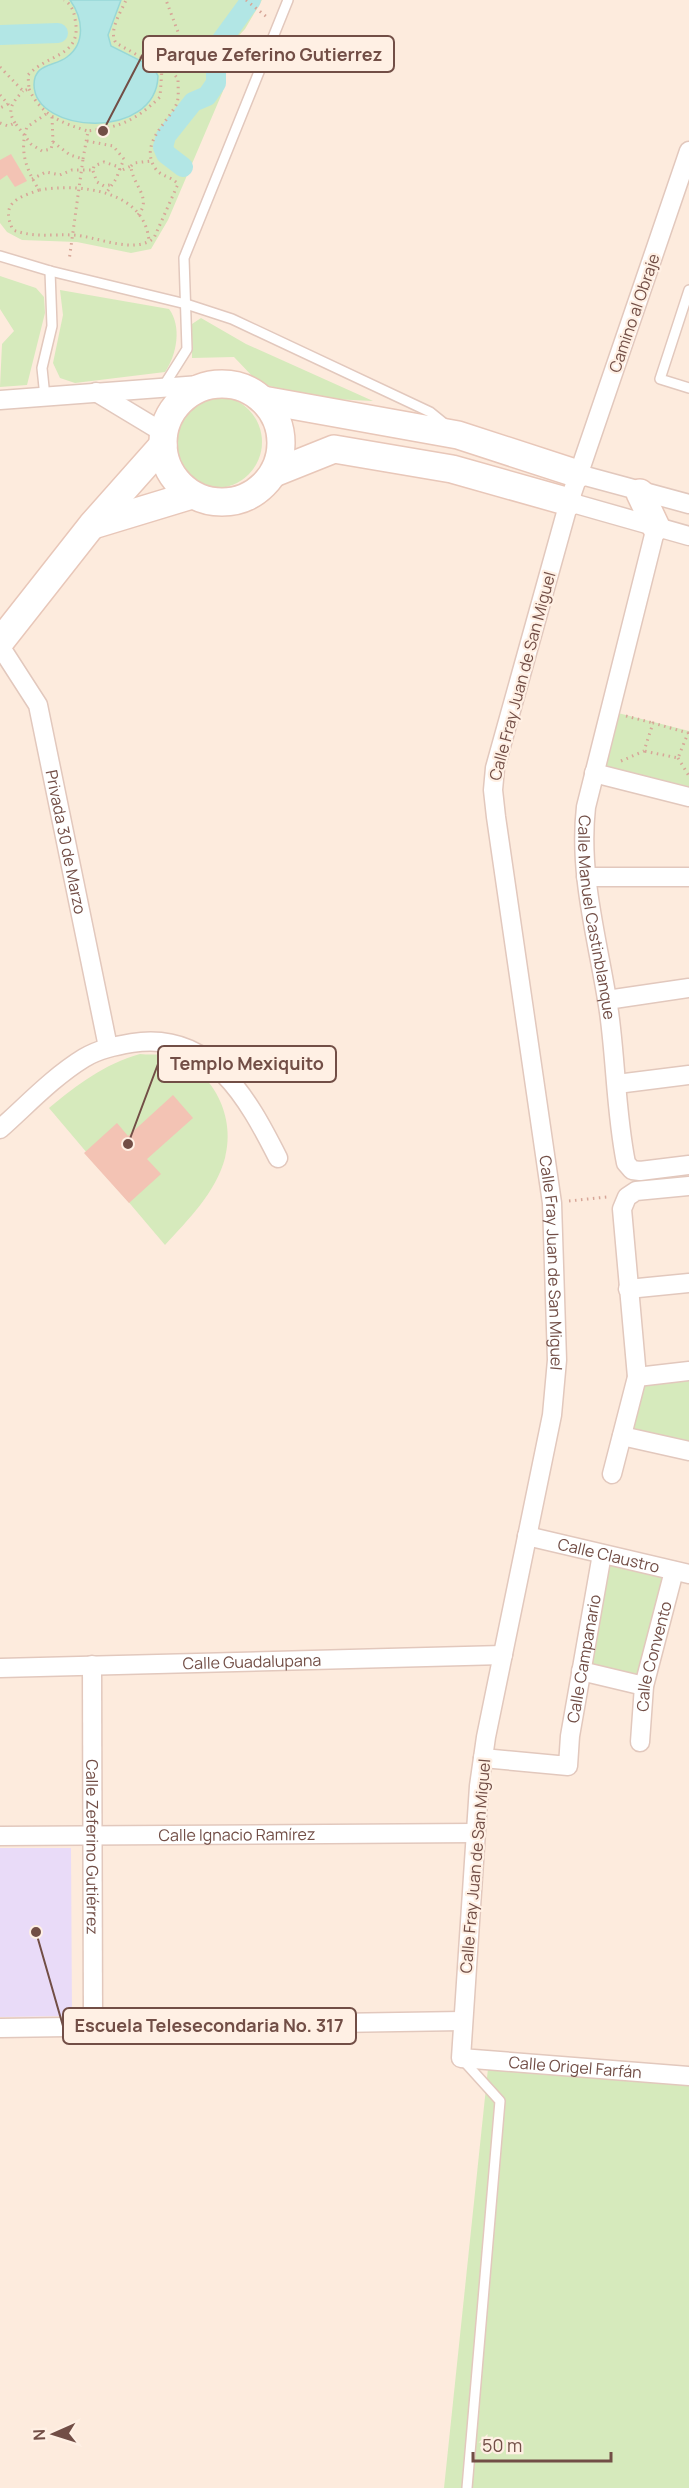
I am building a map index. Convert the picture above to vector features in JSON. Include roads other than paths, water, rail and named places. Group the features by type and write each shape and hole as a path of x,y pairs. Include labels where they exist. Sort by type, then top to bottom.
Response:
{"main road":[{"path":"0,644 92,525 163,439 173,411 190,393 213,384 240,386 263,400 458,435 578,474"},
{"path":"163,439 167,465 177,482 192,495 214,502 237,501 259,491 274,473 282,448 278,422 263,400"},
{"path":"274,473 334,449 452,469 569,502"},
{"path":"452,469 471,459 562,480 578,474"},
{"path":"640,493 656,527"},
{"path":"92,525 192,495"}],"street":[{"name":"Camino al Obraje","path":"578,474 689,151"},
{"path":"0,400 213,384"},
{"path":"96,393 163,439"},
{"path":"578,474 640,493 689,504"},
{"name":"Calle Fray Juan de San Miguel","path":"461,2058 475,1833 483,1758 552,1415 557,1360 552,1203 493,790 495,768 578,474"},
{"path":"569,502 689,536"},
{"name":"Calle Manuel Castinblanque","path":"656,527 594,773 582,838 586,877 607,1000 626,1163 632,1170 689,1165"},
{"name":"Privada 30 de Marzo","path":"0,644 39,705 108,1047"},
{"path":"594,773 689,796"},
{"path":"586,877 689,877"},
{"path":"607,1000 689,988"},
{"path":"0,1129 75,1065 108,1047 148,1040 186,1047 221,1069 252,1107 278,1158"},
{"path":"616,1084 689,1075"},
{"path":"612,1474 637,1377 622,1209 627,1197 636,1191 689,1186"},
{"path":"628,1289 689,1283"},
{"path":"637,1377 689,1371"},
{"path":"622,1436 689,1451"},
{"name":"Calle Claustro","path":"527,1536 682,1572"},
{"name":"Calle Campanario","path":"483,1758 568,1766 570,1736 602,1554"},
{"name":"Calle Convento","path":"640,1742 644,1686 682,1572"},
{"name":"Calle Guadalupana","path":"0,1668 503,1654"},
{"name":"Calle Zeferino Gutiérrez","path":"92,1665 93,2027"},
{"path":"581,1671 644,1686"},
{"name":"Calle Ignacio Ramírez","path":"0,1836 475,1833"},
{"path":"0,2028 463,2021"},
{"name":"Calle Origel Farfán","path":"461,2058 689,2076"}],"lane":[{"path":"163,387 187,349 184,258 288,0"},
{"path":"0,256 50,271 186,304 232,319 430,412 458,435"},
{"path":"45,397 42,368 52,326 50,271"},
{"path":"689,290 660,379 689,388"},
{"path":"461,2058 500,2101 467,2488"}],"water":[{"path":"70,0 121,0 108,35 111,46 153,67 158,76 152,97 138,112 118,120 96,123 73,121 54,113 40,101 34,85 37,73 46,66 67,57 80,38 80,22"}],"waterway":[{"path":"183,167 166,154 163,147 166,136 193,102 207,96 216,83 216,48 251,0"},
{"path":"0,35 58,33"}],"place":[{"name":"Parque Zeferino Gutierrez","path":"103,131"},
{"name":"Templo Mexiquito","path":"128,1144"},
{"name":"Escuela Telesecondaria No. 317","path":"36,1932"}]}
